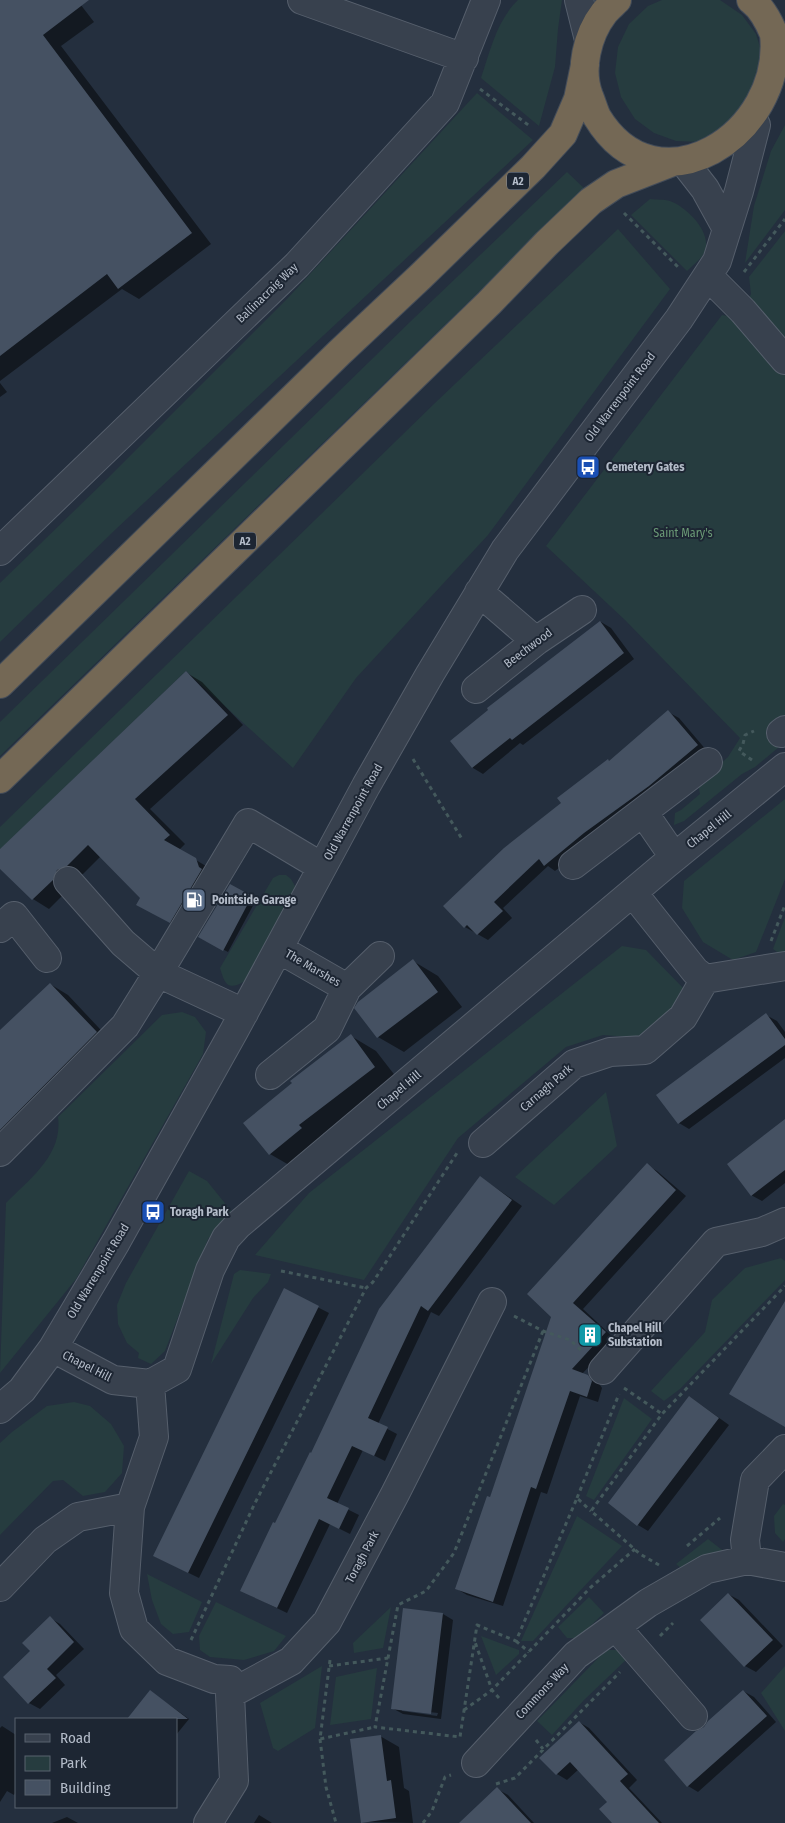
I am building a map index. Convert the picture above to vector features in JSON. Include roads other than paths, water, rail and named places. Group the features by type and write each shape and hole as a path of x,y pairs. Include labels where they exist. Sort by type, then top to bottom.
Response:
{"highway":[{"name":"A2","path":"0,684 339,353 427,270 563,134 578,99 587,53 603,14 617,0"},
{"name":"A2","path":"0,778 489,303 591,201 616,184 677,162 708,157 733,146 756,125 779,94 780,74 778,46 769,23 751,0"},
{"name":"A2","path":"587,53 587,91 597,116 611,135 628,149 646,158 677,162"}],"street":[{"path":"302,0 460,65"},
{"name":"Ballinacraig Way","path":"0,551 297,265 444,104 486,0"},
{"path":"579,0 587,53"},
{"name":"Old Warrenpoint Road","path":"0,1409 22,1390 53,1348 152,1180 244,1014 322,867 430,674 505,550 679,319 711,287 756,125"},
{"path":"677,162 705,189 728,229"},
{"path":"711,287 785,360"},
{"path":"479,592 536,641"},
{"name":"Beechwood","path":"476,689 536,641 582,610"},
{"path":"573,866 708,762"},
{"name":"Chapel Hill","path":"53,1348 113,1380 150,1384 176,1370 210,1270 226,1238 238,1225 674,857 785,767"},
{"path":"643,812 674,857"},
{"path":"0,1152 125,1026 248,823 322,867"},
{"path":"68,881 123,943 158,973 244,1014"},
{"path":"633,893 695,971 705,979 785,966"},
{"path":"0,928 14,916 47,958"},
{"name":"The Marshes","path":"278,949 347,988"},
{"name":"The Marshes","path":"270,1075 326,1029 347,988 380,956"},
{"name":"Carnagh Park","path":"483,1143 574,1064 610,1052 645,1050 683,1017 705,979"},
{"path":"603,1370 716,1242 762,1232 785,1222"},
{"name":"Toragh Park","path":"230,1694 291,1661 327,1622 400,1485 502,1308"},
{"path":"150,1384 154,1437 130,1507 124,1594 134,1629 167,1661 214,1679 230,1680 234,1781 208,1823"},
{"path":"748,1560 745,1540 755,1480 785,1449"},
{"path":"0,1587 45,1540 78,1517 130,1507"},
{"name":"Commons Way","path":"463,1761 576,1655 648,1603 707,1569 748,1560 785,1567"},
{"path":"616,1627 693,1716"}],"place":[{"name":"Cemetery Gates","path":"588,467"},
{"name":"Pointside Garage","path":"194,900"},
{"name":"Toragh Park","path":"153,1212"},
{"name":"Chapel Hill Substation","path":"590,1335"}],"park label":[{"name":"Saint Mary's","path":"683,533"}]}
